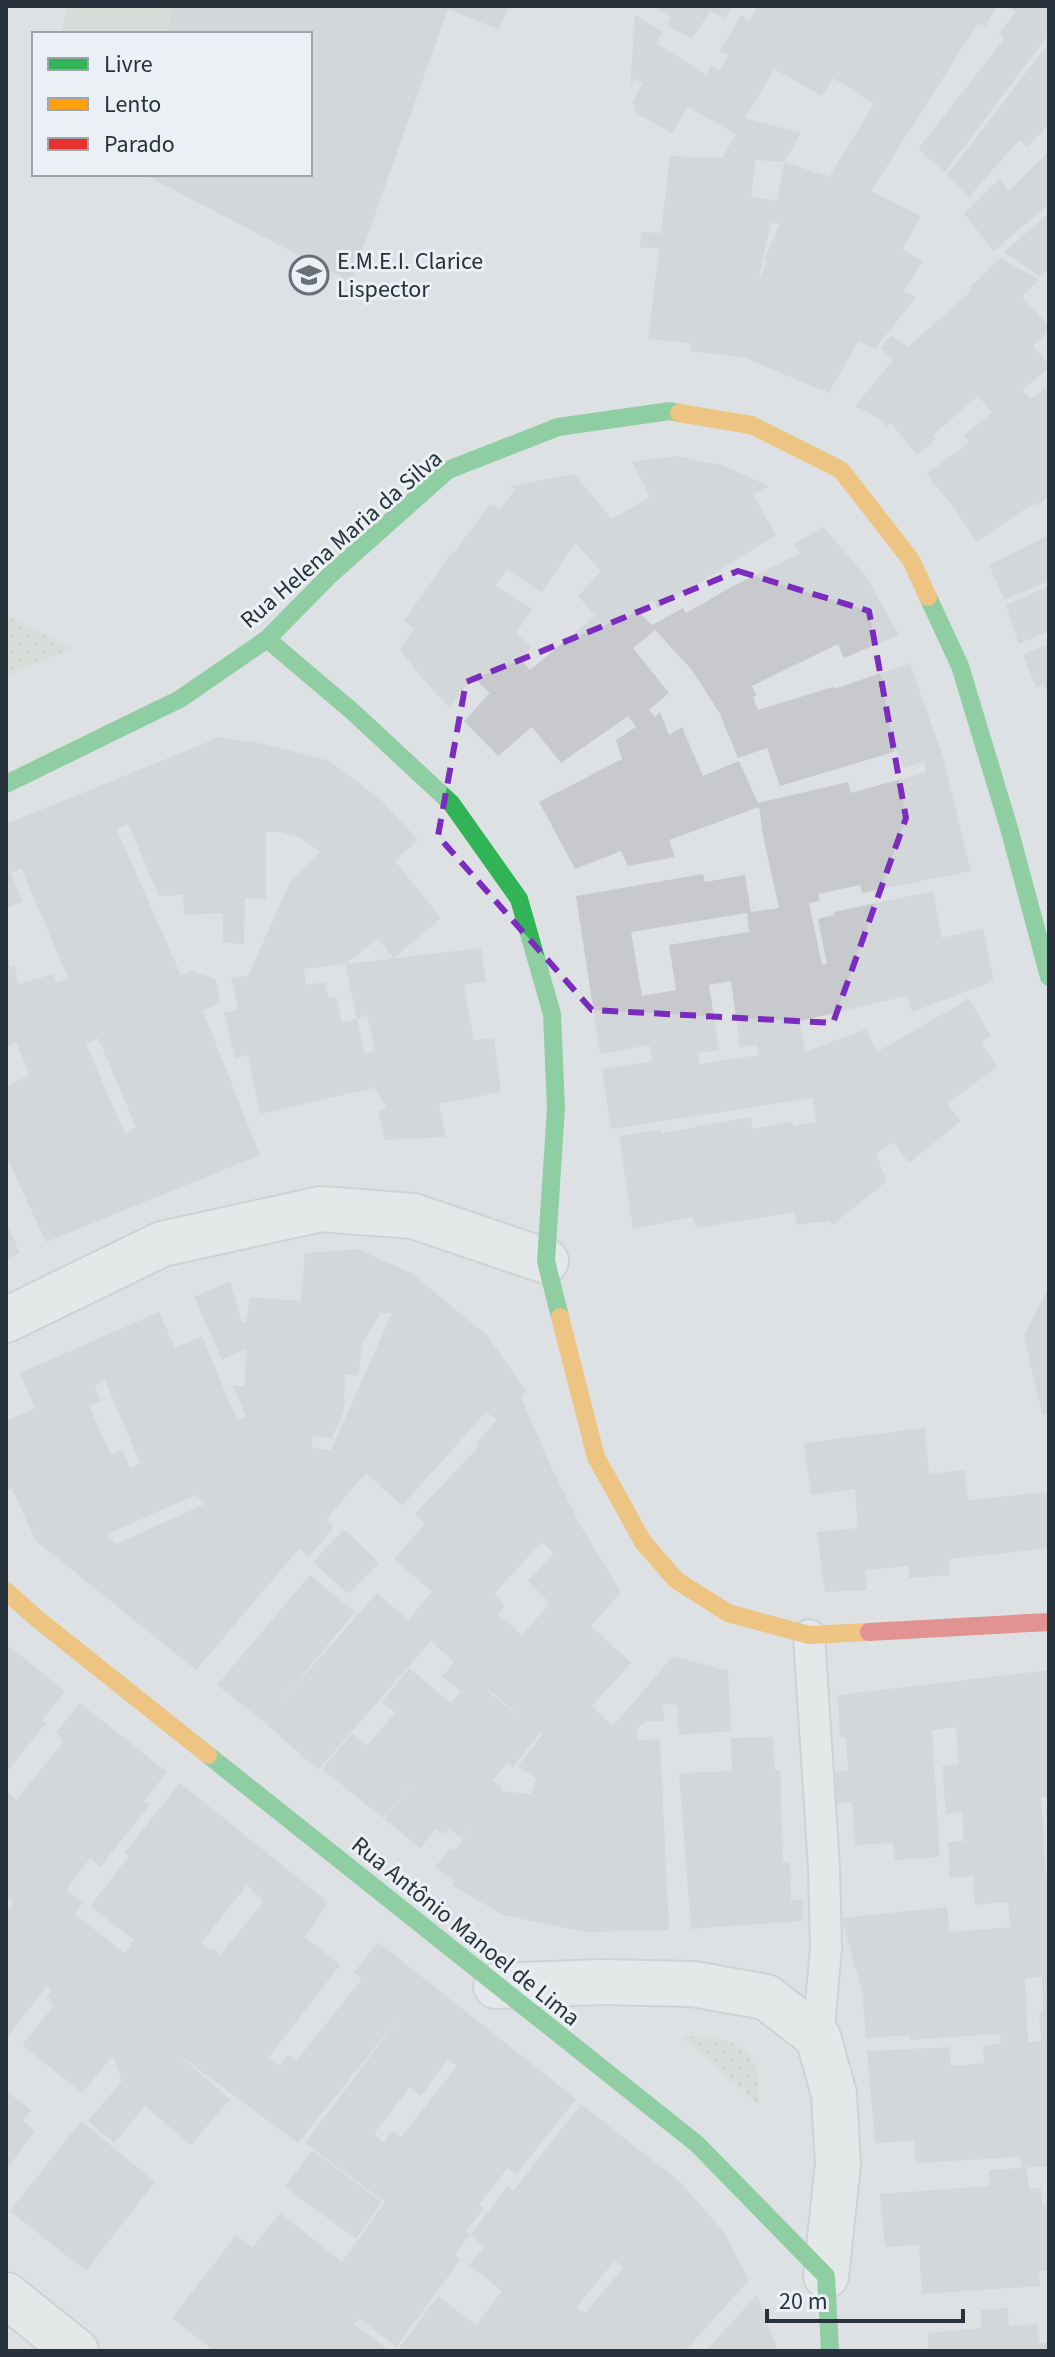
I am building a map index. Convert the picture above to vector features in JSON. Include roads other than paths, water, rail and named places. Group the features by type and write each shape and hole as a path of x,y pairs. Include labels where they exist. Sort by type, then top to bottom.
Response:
{"street":[{"name":"Rua Helena Maria da Silva","path":"6,784 180,699 267,639 330,575 448,470 558,427 670,411 751,425 841,470 911,560 960,666 1009,828 1049,977"},
{"path":"267,639 353,712 451,803 519,899 552,1014 556,1108 546,1261 596,1457 643,1542 676,1580 728,1613 809,1635 1049,1622"},
{"path":"6,1320 162,1244 321,1209 413,1216 546,1261"},
{"name":"Rua Antônio Manoel de Lima","path":"6,1591 697,2144 826,2276"},
{"path":"496,1986 602,1982 693,1984 766,1997 818,2037 834,2094 838,2164 826,2276 830,2351"},
{"path":"6,2295 76,2351"}],"lane":[{"path":"809,1635 826,1948 818,2037"}],"place":[{"name":"E.M.E.I. Clarice Lispector","path":"309,275"}]}
